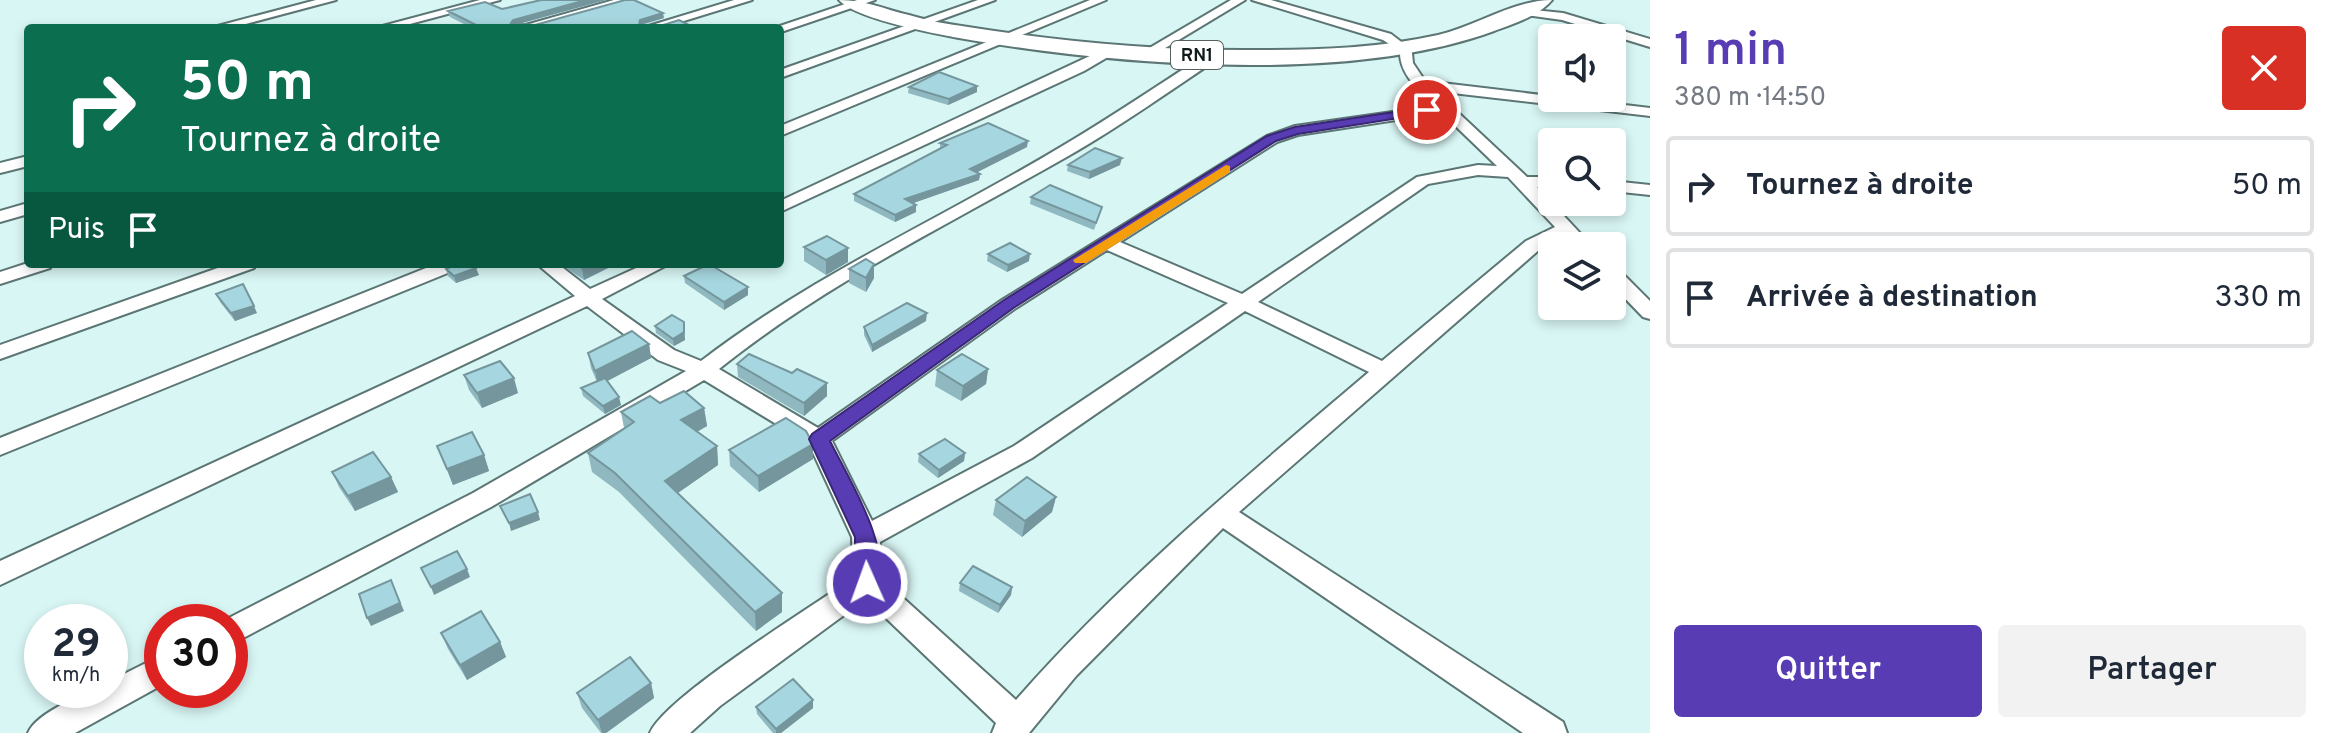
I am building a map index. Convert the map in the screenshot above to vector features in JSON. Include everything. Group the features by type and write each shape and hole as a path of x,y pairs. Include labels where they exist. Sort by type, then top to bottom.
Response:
{"highway":[{"name":"RN1","path":"858,1 923,24 1004,39 1109,51 1213,56 1298,55 1403,47 1469,31 1523,12 1543,0"}],"street":[{"path":"232,24 330,0"},
{"path":"397,24 494,0"},
{"path":"536,24 627,0"},
{"path":"662,24 746,0"},
{"path":"784,73 989,0"},
{"path":"784,129 1100,0"},
{"path":"1147,53 1239,0"},
{"path":"1258,0 1370,30 1403,47 1406,63 1421,85 1517,177 1568,232"},
{"path":"784,27 858,1"},
{"path":"1523,12 1563,17 1650,43"},
{"path":"784,205 1079,68 1109,51"},
{"path":"248,623 482,500 704,370 756,329 813,292 1069,149 1213,56"},
{"path":"1421,85 1650,112"},
{"path":"819,439 1009,304 1272,139 1295,131 1447,108"},
{"path":"0,168 24,162"},
{"path":"866,537 1023,452 1423,180 1478,170 1538,180"},
{"path":"1626,187 1650,190"},
{"path":"0,217 24,209"},
{"path":"1105,243 1242,302 1386,372"},
{"path":"551,268 666,355 704,370 819,439 866,537 867,583 1012,727 1065,666 1221,513 1308,435 1533,245 1538,244"},
{"path":"0,278 31,268"},
{"path":"0,352 236,268"},
{"path":"0,447 443,268"},
{"path":"0,574 652,268"},
{"path":"1626,288 1650,313"},
{"path":"1221,513 1551,733"},
{"path":"666,733 732,679 867,583"},
{"path":"44,733 144,679"}],"building":[{"path":"541,0 586,0 511,23 523,24 474,24 448,11 485,2 502,9"},
{"path":"625,0 634,0 663,13 640,20 639,24 539,24"},
{"path":"679,20 687,24 666,24"},
{"path":"939,72 977,86 949,99 909,87"},
{"path":"988,123 1028,141 970,169 980,174 905,199 916,205 895,215 854,194 947,145 940,143"},
{"path":"1095,148 1122,158 1090,172 1068,165"},
{"path":"1050,185 1102,207 1096,223 1031,197"},
{"path":"827,236 848,248 826,260 804,247"},
{"path":"1010,243 1030,254 1008,265 988,254"},
{"path":"866,259 874,264 866,278 849,269"},
{"path":"448,268 476,268 454,276 446,269"},
{"path":"701,268 716,268 748,287 724,302 684,276"},
{"path":"243,284 254,306 231,313 216,294"},
{"path":"907,303 927,313 872,345 864,327"},
{"path":"672,315 684,322 684,332 673,339 655,326"},
{"path":"632,331 649,344 595,371 588,353"},
{"path":"749,354 792,373 797,369 827,383 804,403 737,364"},
{"path":"962,354 988,369 963,386 937,370"},
{"path":"500,361 514,378 477,393 464,375"},
{"path":"605,378 619,397 603,406 581,388"},
{"path":"684,391 704,408 681,420 717,446 665,481 782,593 755,612 615,473 588,453 634,422 621,412 650,396 660,403"},
{"path":"786,418 806,431 813,444 758,476 729,450"},
{"path":"472,432 484,455 447,469 437,446"},
{"path":"945,439 965,453 939,470 919,454"},
{"path":"373,452 391,477 348,496 332,472"},
{"path":"1027,477 1056,497 1025,521 996,500"},
{"path":"530,494 538,512 509,523 500,506"},
{"path":"457,551 467,569 431,587 421,568"},
{"path":"973,566 1012,587 1000,605 960,583"},
{"path":"391,580 400,603 367,618 359,594"},
{"path":"481,611 500,642 460,665 441,633"},
{"path":"630,657 651,683 598,720 577,693"},
{"path":"793,679 813,700 776,729 756,707"}],"slow traffic":[{"path":"1080,260 1226,169"}],"route":[{"path":"867,583 866,537 819,439 1009,304 1259,146 1295,131 1427,110"}]}
